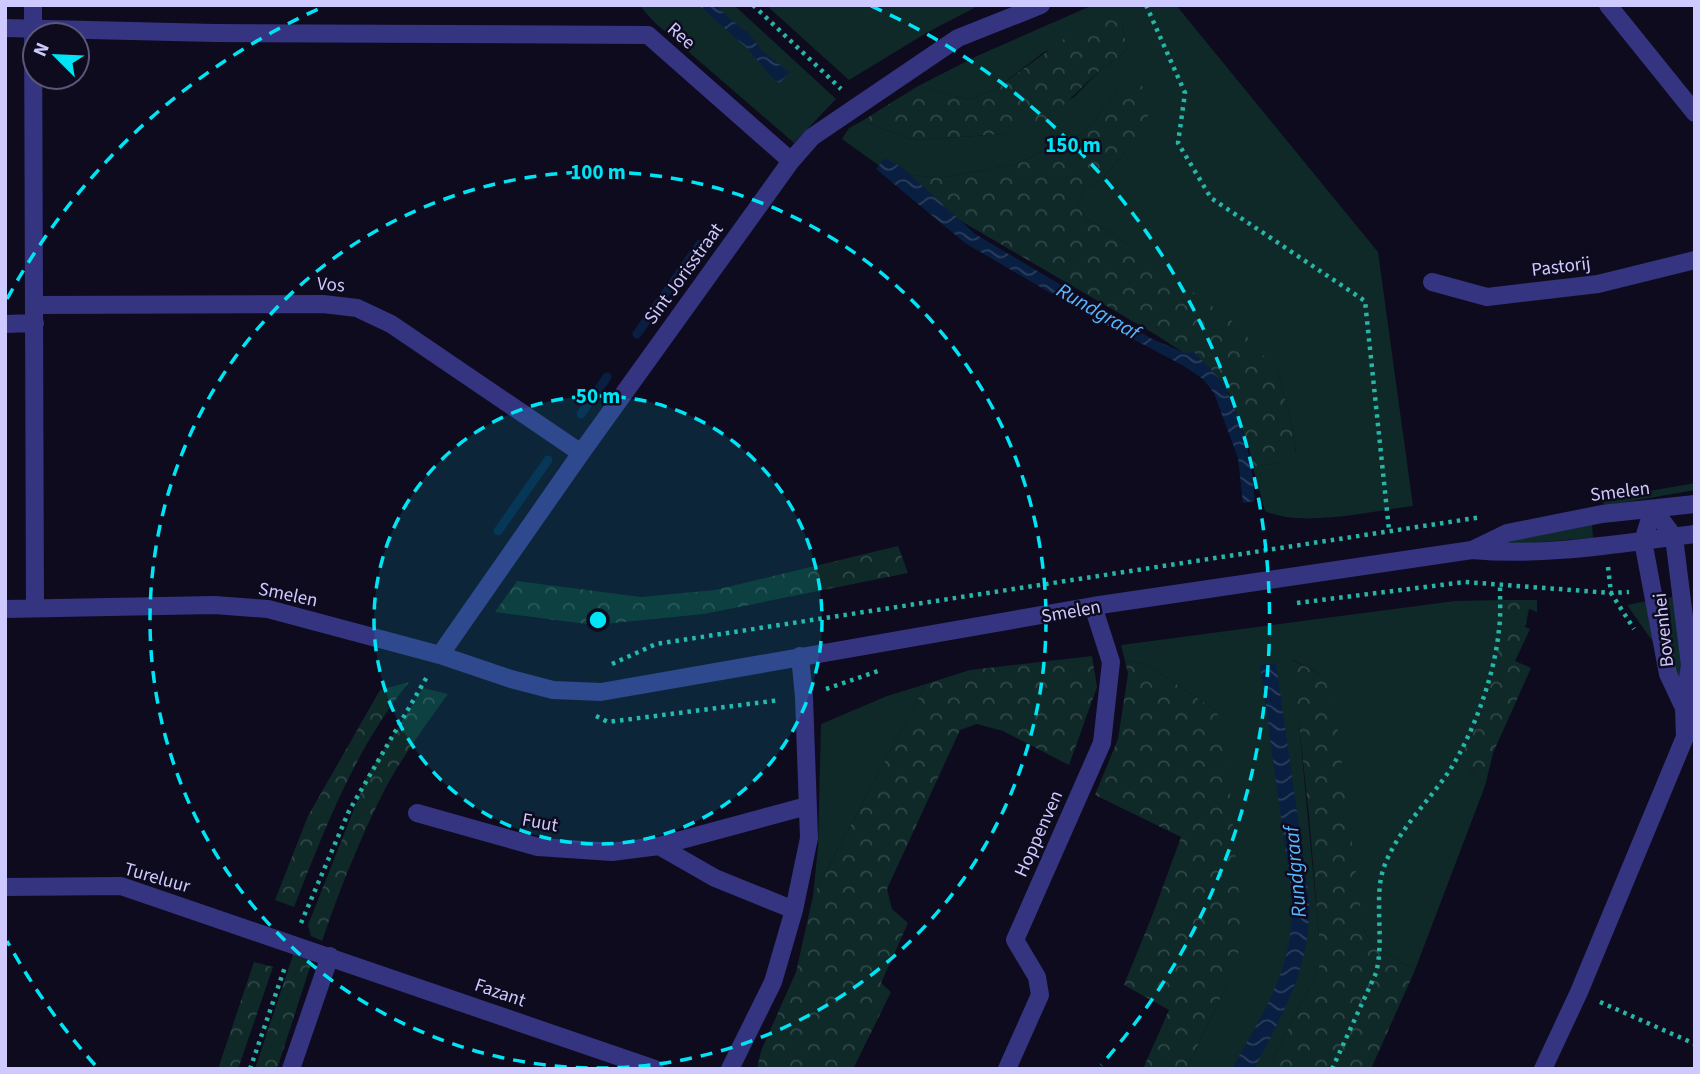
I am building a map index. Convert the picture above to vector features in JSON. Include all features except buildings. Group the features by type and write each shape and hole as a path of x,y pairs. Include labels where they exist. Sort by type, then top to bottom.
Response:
{"street":[{"name":"Sint Jorisstraat","path":"440,654 791,161 812,137 958,38 1041,5"},
{"path":"1608,5 1695,113"},
{"name":"Ree","path":"91,30 215,33 649,35 791,161"},
{"path":"33,91 35,607"},
{"name":"Pastorij","path":"1432,282 1487,297 1598,284 1695,260"},
{"name":"Vos","path":"5,324 35,314 323,304 357,308 391,324 581,453"},
{"name":"Smelen","path":"1472,550 1507,533 1602,514 1695,504"},
{"name":"Bovenhei","path":"1653,509 1674,537 1690,665 1684,708"},
{"name":"Bovenhei","path":"1543,1069 1580,992 1690,737 1684,708 1668,674 1643,541 1653,509"},
{"name":"Smelen","path":"5,609 214,605 268,609 440,654 511,679 554,690 601,692 1093,606 1472,550 1510,553 1695,534"},
{"name":"Hoppenven","path":"1007,1069 1040,995 1037,977 1015,940 1102,743 1111,662 1093,606"},
{"path":"730,1069 773,982 794,909 810,838 800,656"},
{"name":"Fuut","path":"417,813 538,847 612,852 659,846 807,806"},
{"path":"659,846 715,878 794,909"},
{"name":"Tureluur","path":"5,887 121,886 292,944"},
{"name":"Fazant","path":"292,944 655,1069"},
{"path":"291,1069 330,956"}],"path":[{"path":"753,5 858,105"},
{"name":"Smelen","path":"603,668 656,645 1389,530 1365,301 1211,198 1178,143 1185,93 1146,5"},
{"path":"1289,604 1465,582 1611,593"},
{"path":"1332,1069 1381,957 1380,881 1384,868 1392,849 1464,747 1487,685 1499,630 1500,586"},
{"path":"349,811 440,654"},
{"path":"554,690 608,722 804,697 883,669"},
{"path":"1580,992 1695,1044"}],"green space":[{"path":"639,5 734,5 836,99 794,143 655,23"},
{"path":"766,5 976,7 928,32 849,80"},
{"path":"1093,5 1176,5 1378,252 1413,506 1317,518 1280,516 1265,511 1253,467 1282,462 1296,452 1278,372 1131,246 1088,220 1077,206 1084,189 1102,179 1126,151 1119,90 1084,133 1014,165 938,178 888,172 842,139 849,128 862,121 912,140 1005,134 1074,97 1103,67 1120,57 1127,48 1122,24 1044,52 996,89 969,100 918,86 977,56"},
{"path":"1108,19 1122,24 1127,48 1120,57 1103,67 1047,121 1005,134 912,140 862,121 918,86 969,100 996,89 1072,33"},
{"path":"1138,83 1148,91 1148,116 1126,151 1102,179 1084,189 1077,206 1088,220 1131,246 1236,324 1278,372 1296,453 1282,462 1253,467 1249,447 1229,394 1214,372 1153,333 949,214 888,172 938,178 1014,165 1084,133 1119,90"},
{"path":"1695,483 1695,490 1604,506 1603,499"},
{"path":"1592,524 1593,538 1507,545 1506,541"},
{"path":"898,546 908,573 704,614 594,625 495,612 517,581 641,597 715,590"},
{"path":"1674,597 1685,677 1676,678 1665,598"},
{"path":"1503,600 1499,640 1490,682 1477,723 1459,758 1485,786 1415,970 1372,945 1363,929 1323,675 1293,660 1319,935 1319,968 1268,1069 1187,1069 1228,982 1215,710 1146,664 1125,661 1121,645 1455,601"},
{"path":"1503,600 1537,600 1537,612 1529,609 1525,627 1530,629 1515,661 1531,668 1493,753 1485,786 1459,758 1477,723 1490,682 1499,640"},
{"path":"1647,601 1653,642 1627,605"},
{"path":"1092,656 1097,687 1069,765 1003,731 977,724 960,730 887,889 892,909 908,923 881,983 891,992 853,1069 757,1069 761,1051 796,972 813,896 926,684 970,670"},
{"path":"1292,660 1323,675 1335,709 1363,929 1372,945 1415,970 1371,1069 1268,1069 1319,968 1319,935 1309,816"},
{"path":"1125,661 1146,664 1215,710 1224,726 1243,939 1228,982 1187,1069 1143,1069 1169,1010 1124,985 1181,837 1095,795 1118,739 1128,674"},
{"path":"409,682 357,762 294,907 275,900 308,816 380,690"},
{"path":"926,684 813,896 818,847 821,724 887,696"},
{"path":"423,688 448,694 405,755 383,793 350,866 322,941 311,936 308,925 367,776"},
{"path":"293,955 312,961 277,1069 255,1069"},
{"path":"254,962 273,967 238,1069 218,1069"}],"water":[{"path":"698,5 716,5 748,32 762,51 789,72 780,83 773,79 747,48"},
{"name":"Rundgraaf","path":"885,158 903,168 975,234 1152,339 1185,353 1194,352 1220,380 1234,406 1249,455 1254,501 1243,503 1238,458 1214,393 1203,379 965,243 876,169"},
{"name":"Rundgraaf","path":"1276,663 1309,898 1309,922 1306,945 1294,987 1254,1069 1232,1069 1276,987 1288,946 1291,923 1292,897 1260,665"}],"waterway":[{"path":"637,334 700,244"},
{"path":"581,414 607,377"},
{"path":"498,531 548,460"}]}
